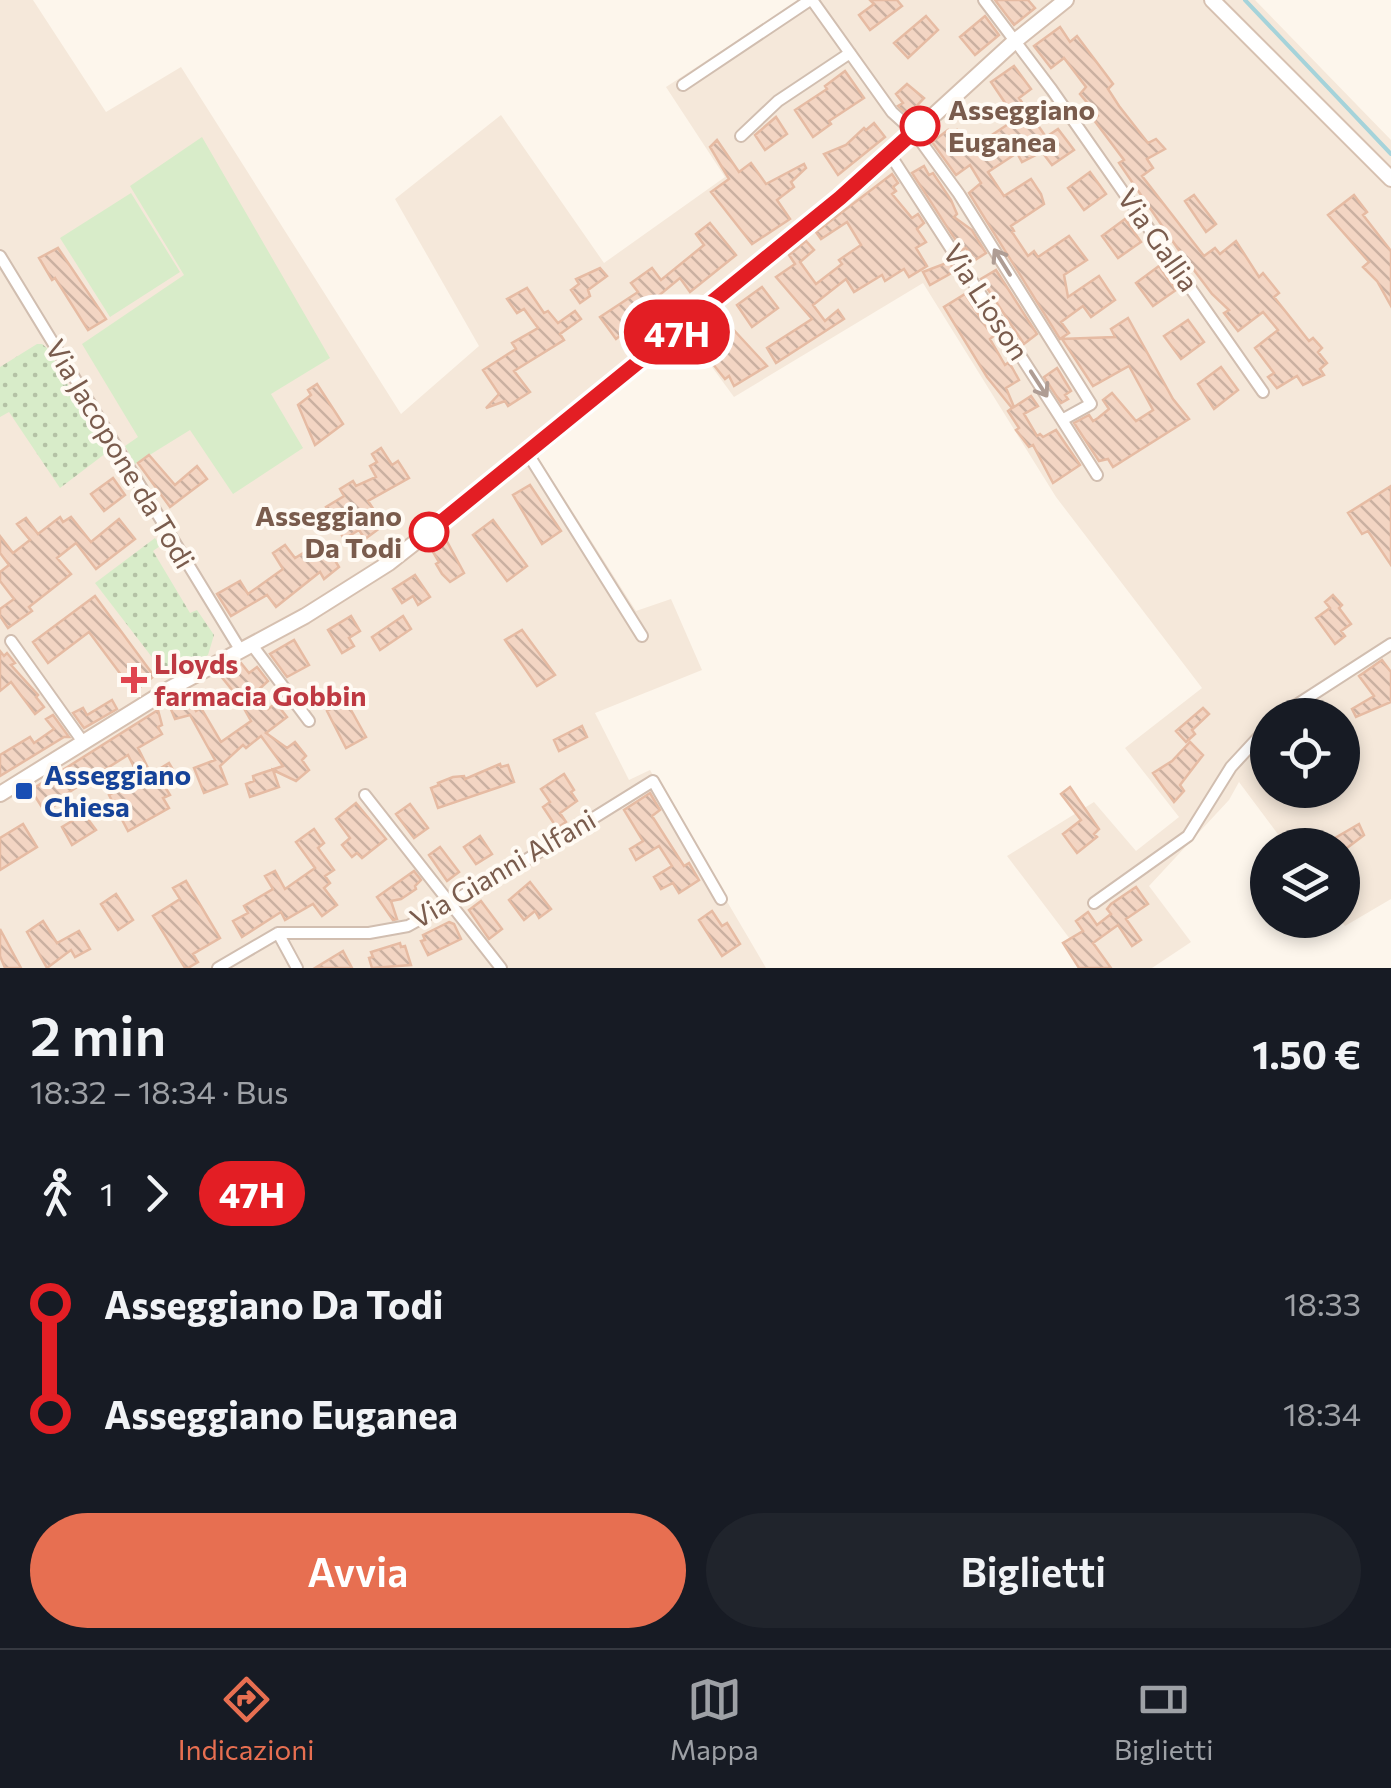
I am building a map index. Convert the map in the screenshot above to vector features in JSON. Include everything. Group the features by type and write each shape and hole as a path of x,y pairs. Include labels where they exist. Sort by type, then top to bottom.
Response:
{"street":[{"path":"683,85 811,0 892,112 914,132 960,194 1091,404 1062,420"},
{"name":"Via Gallia","path":"984,0 1263,392"},
{"path":"0,794 171,688 247,648 389,562 528,454 891,156 1015,40 1066,0"},
{"path":"1212,1 1391,179"},
{"path":"741,136 778,102 850,54"},
{"name":"Via Lioson","path":"891,156 1098,476"},
{"name":"Via Jacopone da Todi","path":"0,256 247,648 308,721"},
{"path":"528,454 642,636"},
{"path":"11,641 83,742"},
{"path":"1307,698 1391,644"},
{"path":"1094,903 1188,836 1231,767 1250,746"},
{"name":"Via Gianni Alfani","path":"218,968 278,933 390,931 408,926 526,860 653,781 720,898"},
{"path":"364,795 500,968"},
{"path":"278,933 298,968"}],"shaded area":[{"path":"0,0 33,0 106,112 181,67 401,414 479,346 395,199 501,115 604,263 725,177 666,87 799,0 1255,0 1391,140 1391,899 1360,917 1360,828 1273,828 1258,808 1360,808 1360,698 1250,698 1250,797 1239,782 1229,800 1149,886 1191,942 1152,968 1092,968 1007,856 1094,802 1136,851 1179,817 1125,748 1202,688 1056,497 923,283 734,397 687,333 536,454 636,611 671,599 702,670 595,713 629,780 650,770 766,968 0,968"}],"green space":[{"path":"202,137 330,358 271,394 303,448 233,494 190,430 135,464 125,446 138,437 82,344 184,275 130,186"},
{"path":"131,193 180,272 110,317 60,238"},
{"path":"37,344 48,349 106,453 60,488 9,412 0,417 0,367"},
{"path":"155,538 160,546 153,551 190,613 197,610 214,635 208,655 168,678 95,583"}],"building":[{"path":"870,0 897,0 902,6 870,30 859,15 874,4"},
{"path":"995,0 1028,0 1035,8 1014,25"},
{"path":"926,16 938,30 908,58 894,43"},
{"path":"985,16 999,35 975,55 960,37"},
{"path":"1060,27 1070,42 1077,36 1113,84 1108,89 1119,106 1148,143 1156,139 1165,149 1147,159 1153,168 1142,176 1204,256 1215,248 1220,254 1236,241 1259,277 1263,273 1279,293 1274,297 1309,341 1313,338 1322,348 1318,352 1327,363 1320,369 1324,375 1303,385 1297,376 1277,388 1268,377 1274,373 1255,348 1278,330 1263,312 1238,331 1224,313 1229,310 1178,249 1119,163 1124,160 1080,94 1086,87 1064,58 1051,68 1034,46"},
{"path":"1014,66 1031,89 1019,98 1046,137 1058,129 1074,150 1052,165 1042,152 1022,162 1017,153 988,172 1004,196 1031,179 1041,194 1044,204 1011,226 1012,232 1028,256 1034,251 1038,257 1069,236 1087,260 1064,275 1068,297 1099,276 1115,300 1091,317 1083,306 1061,322 1069,333 1060,339 969,193 981,183 970,165 956,175 932,142 948,130 951,134 957,130 972,148 1016,119 991,82"},
{"path":"845,71 864,98 813,137 795,110 827,89 825,86"},
{"path":"907,84 924,98 908,115 898,106 903,103 896,94"},
{"path":"776,117 787,134 765,150 755,135"},
{"path":"874,123 885,137 838,175 824,154 846,145"},
{"path":"717,140 739,172 751,163 766,184 804,164 806,168 791,182 794,187 777,200 790,219 752,244 711,192 729,179 710,147"},
{"path":"924,166 951,200 957,214 954,217 972,230 986,253 975,260 966,248 962,250 912,173"},
{"path":"1090,172 1106,194 1084,210 1068,188"},
{"path":"892,174 898,183 892,194 912,218 918,214 924,223 917,229 926,242 916,248 927,266 909,277 904,269 885,281 882,275 854,292 846,279 813,305 825,321 838,310 844,319 776,363 767,348 812,319 776,277 795,264 789,255 806,241 814,250 800,262 816,284 842,264 839,260 861,245 847,222 821,239 816,232"},
{"path":"1194,195 1216,224 1206,232 1185,201"},
{"path":"1354,195 1367,212 1363,215 1391,251 1391,306 1377,281 1363,267 1369,262 1328,215"},
{"path":"1125,219 1141,242 1118,258 1102,236"},
{"path":"710,223 736,255 690,292 680,278 634,316 638,322 616,339 600,317 638,292 631,283 652,268 661,280 704,245 696,234"},
{"path":"58,248 106,319 88,330 39,258"},
{"path":"949,262 955,271 930,285 923,272"},
{"path":"1159,266 1176,290 1153,306 1136,283"},
{"path":"600,268 607,276 588,290 590,296 580,303 571,290 579,284 576,279"},
{"path":"996,270 1037,334 1024,344 981,279"},
{"path":"762,287 778,308 752,327 737,305"},
{"path":"527,288 544,313 548,311 558,323 575,311 581,319 560,334 564,340 514,371 530,392 508,406 505,401 486,408 499,394 483,370 516,349 512,343 538,328 524,309 517,313 507,299"},
{"path":"965,294 987,328 991,326 996,334 990,339 1019,380 1006,388 1014,407 1031,396 1038,406 1024,414 1037,436 1056,430 1080,465 1053,483 1033,445 1029,447 1016,430 1019,428 1008,411 1012,408 987,377 944,307"},
{"path":"719,314 767,366 734,386 729,376 725,379 704,353 718,342 705,326"},
{"path":"1128,318 1173,399 1189,419 1113,467 1108,459 1099,461 1074,423 1089,415 1093,421 1098,418 1109,409 1103,400 1112,393 1136,421 1153,410 1129,366 1093,386 1062,339 1115,337 1111,329"},
{"path":"1188,320 1204,342 1181,359 1164,336"},
{"path":"1221,367 1238,390 1214,409 1198,384"},
{"path":"1057,368 1071,391 1061,403 1044,377"},
{"path":"317,384 343,424 315,445 298,405"},
{"path":"381,448 392,465 398,461 409,478 368,501 384,525 365,539 359,530 344,539 326,507 344,496 340,489 353,481 356,486 376,477 370,466 377,462 372,454"},
{"path":"149,455 175,485 197,466 207,479 170,507 138,463"},
{"path":"113,478 125,495 104,511 91,494"},
{"path":"530,485 561,531 542,544 513,495"},
{"path":"1391,486 1391,565 1368,531 1362,534 1348,513"},
{"path":"60,517 63,522 71,517 91,542 119,519 135,539 96,569 76,543 57,558 71,574 8,628 0,609 14,599 0,581 0,572 9,565 0,553 0,536 13,553 30,540 17,524 26,518 38,534"},
{"path":"493,520 527,566 507,581 473,535"},
{"path":"443,534 464,573 450,582 436,564 439,562 429,545"},
{"path":"323,541 339,567 324,579 320,572 276,607 267,595 231,616 217,594 240,581 248,594 283,569 273,553 285,545 295,558"},
{"path":"415,575 430,597 418,605 413,596 402,603 393,589"},
{"path":"1333,595 1351,624 1341,631 1345,636 1335,644 1316,618 1330,608 1325,602"},
{"path":"95,596 154,676 134,692 89,632 48,663 33,642"},
{"path":"351,616 360,631 349,638 354,646 342,653 328,630"},
{"path":"403,616 411,629 380,650 372,637"},
{"path":"522,630 555,675 537,686 505,640"},
{"path":"294,640 309,665 287,677 270,654"},
{"path":"0,651 4,656 7,653 15,663 11,665 38,695 44,707 35,714 11,682 0,691"},
{"path":"1382,660 1391,672 1391,702 1360,715 1360,704 1374,696 1359,676"},
{"path":"241,663 249,673 257,667 268,681 256,692 268,709 276,703 287,717 266,733 287,748 295,742 306,756 302,760 309,770 296,781 273,770 279,787 250,797 246,784 254,781 253,776 283,766 261,736 246,748 243,745 220,766 227,784 204,793 194,768 215,760 190,715 175,719 168,702 188,696 196,711 201,708 221,742 251,721 220,675"},
{"path":"112,700 117,709 84,728 73,713 83,708 87,715"},
{"path":"346,701 366,737 346,748 327,711"},
{"path":"1203,708 1209,714 1186,742 1176,731"},
{"path":"158,710 162,734 138,748 151,774 169,763 175,773 177,779 165,787 170,795 163,798 169,808 128,831 109,795 140,779 128,755 45,812 31,790"},
{"path":"53,715 69,737 0,776 0,755 30,737 34,743 54,729 46,719"},
{"path":"582,726 587,737 559,751 554,740"},
{"path":"1190,742 1203,755 1180,785 1184,791 1174,802 1153,773 1172,761"},
{"path":"500,764 508,765 514,782 438,808 431,788 438,783 453,777 465,779"},
{"path":"564,774 577,801 560,813 566,822 557,828 543,807 550,802 541,789"},
{"path":"1070,787 1099,829 1094,834 1097,837 1077,853 1063,834 1081,820 1061,794"},
{"path":"650,793 660,810 652,816 684,866 689,863 699,880 679,893 673,883 661,889 654,877 672,866 659,846 636,860 630,849 643,841 624,810"},
{"path":"356,803 386,839 362,858 357,853 352,857 342,845 350,838 336,819"},
{"path":"410,804 428,828 414,838 396,814"},
{"path":"84,814 96,830 72,845 62,827"},
{"path":"23,824 37,847 0,870 0,838"},
{"path":"314,829 324,843 318,848 334,870 325,876 330,883 324,888 337,905 322,916 313,904 285,920 281,912 242,937 233,921 248,913 244,906 273,889 265,876 275,871 285,889 315,868 296,842"},
{"path":"480,836 492,854 476,864 464,847"},
{"path":"440,847 459,872 447,881 429,855"},
{"path":"414,871 421,880 416,889 391,901 397,919 393,920 377,897"},
{"path":"186,881 220,938 193,954 198,962 188,968 153,916 180,899 173,888"},
{"path":"530,882 551,909 539,918 535,911 524,920 509,900"},
{"path":"1136,887 1148,904 1126,919 1141,940 1132,946 1118,925 1093,943 1111,968 1079,968 1063,943 1083,931 1076,921 1088,912 1097,925 1111,914 1107,909 1111,904"},
{"path":"116,894 133,920 118,930 101,904"},
{"path":"481,901 502,929 489,939 469,910"},
{"path":"712,911 722,926 727,923 740,944 722,956 699,920"},
{"path":"43,921 57,943 79,931 90,949 75,957 71,950 47,968 27,932"},
{"path":"449,922 461,939 428,955 421,941 425,940 423,935"},
{"path":"0,929 21,968 5,968 0,956"},
{"path":"400,943 405,946 411,965 372,968 371,952"},
{"path":"343,951 352,968 315,968 333,957"}],"waterway":[{"path":"1245,0 1391,154"}],"bus line":[{"name":"47H","path":"429,532 891,156 920,126"}],"place":[{"name":"Asseggiano Euganea","path":"920,126"},
{"name":"Asseggiano Da Todi","path":"429,532"},
{"name":"Lloyds farmacia Gobbin","path":"134,680"},
{"name":"Asseggiano Chiesa","path":"24,791"}]}
